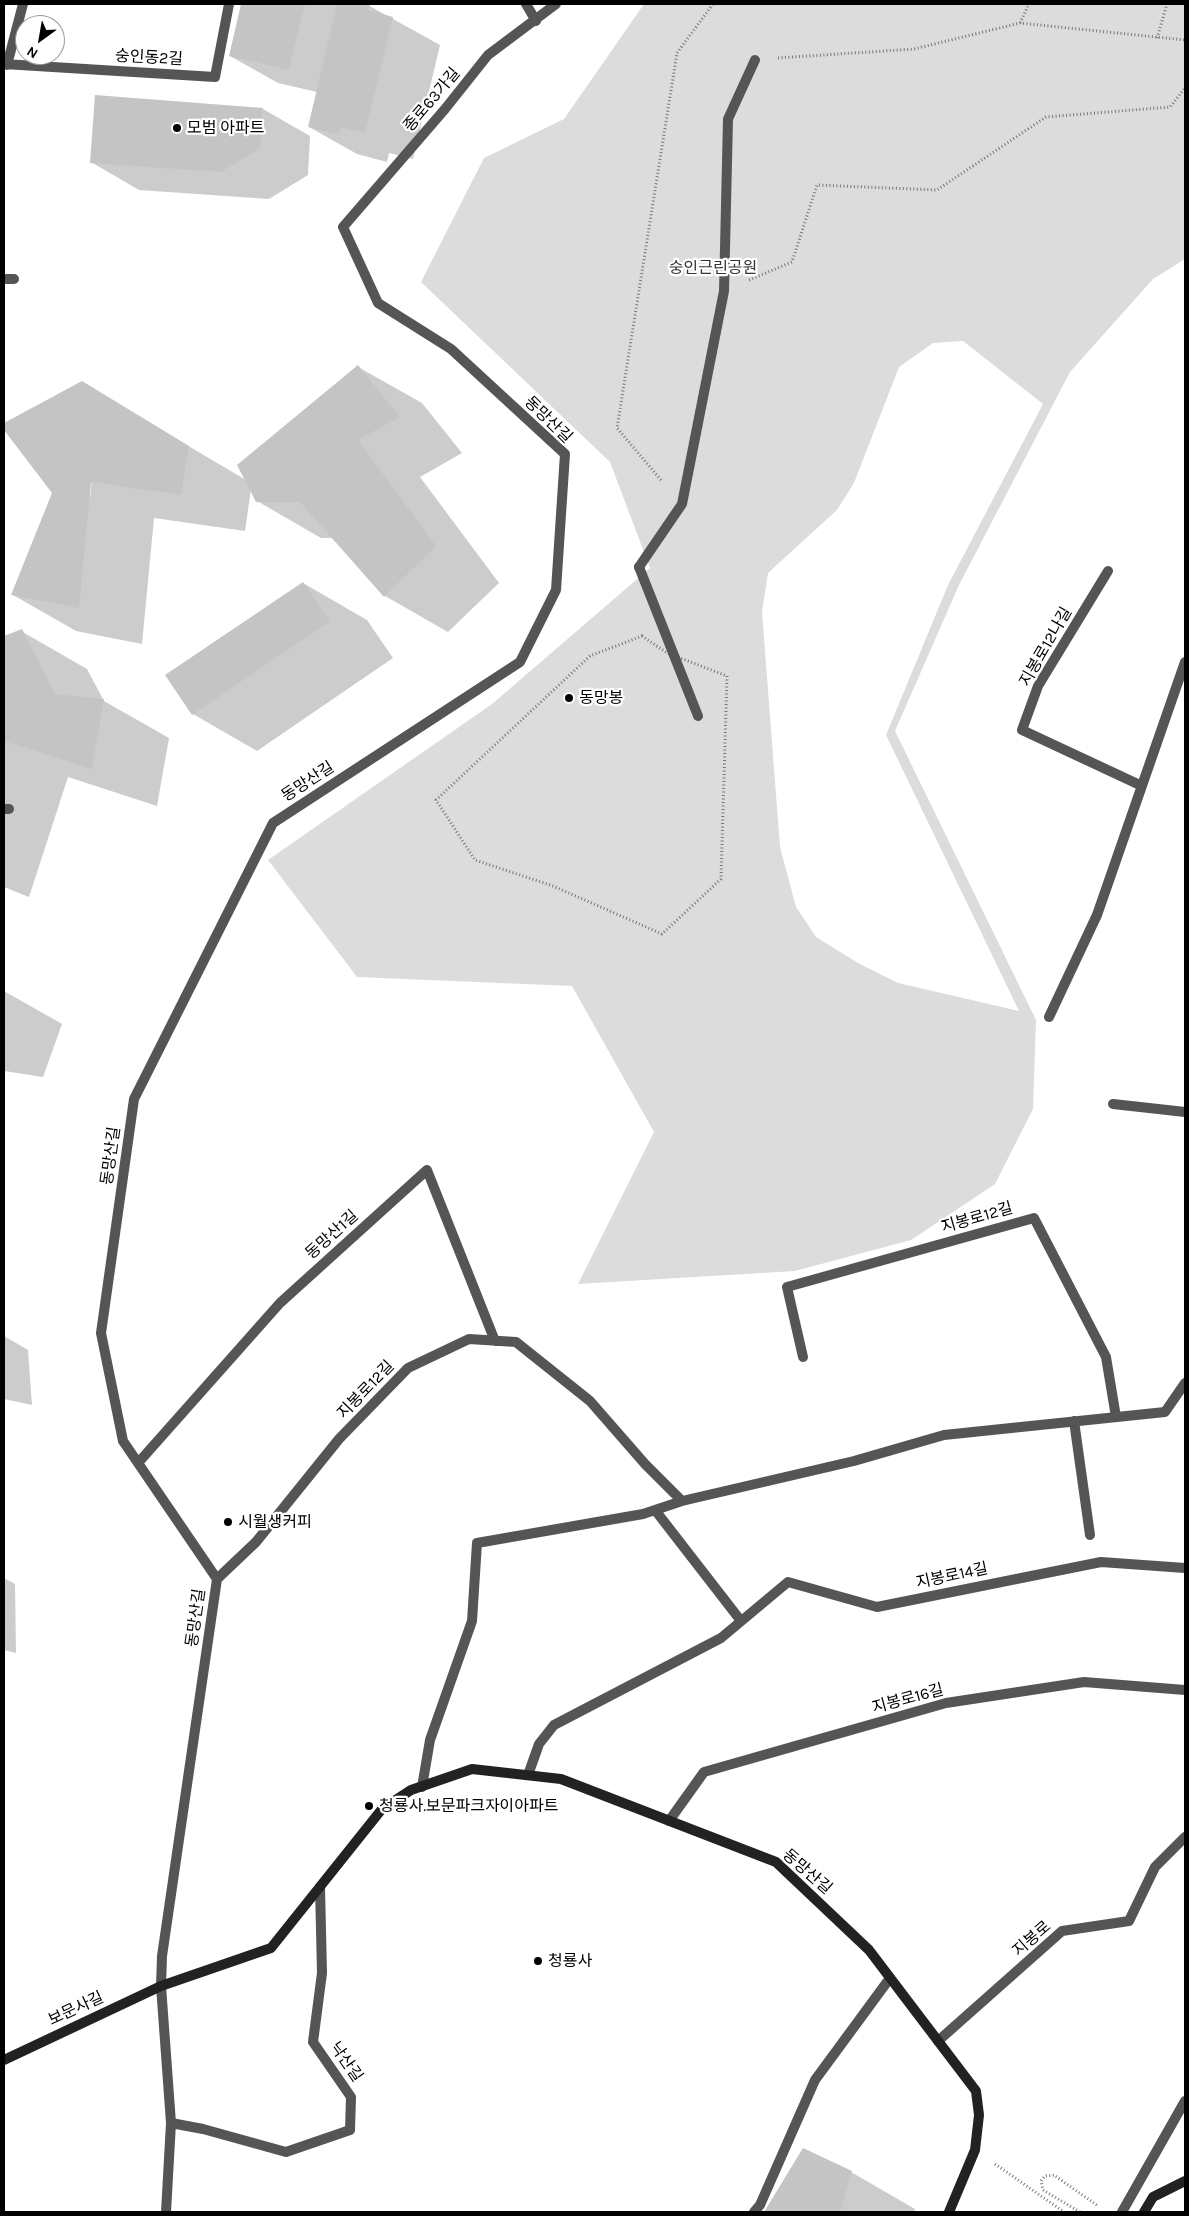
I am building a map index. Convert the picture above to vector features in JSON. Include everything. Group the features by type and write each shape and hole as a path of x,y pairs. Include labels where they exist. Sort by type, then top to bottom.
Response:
{"street":[{"name":"숭인동2길","path":"23,4 5,64 214,77 229,4"},
{"path":"526,4 536,21"},
{"name":"종로63가길","path":"343,227 445,110 488,55 536,21 556,4"},
{"path":"698,716 639,567 682,504 724,291 728,119 755,60"},
{"name":"동망산길","path":"343,227 378,303 451,349 565,454 556,590 520,662 273,823 134,1099 101,1333 123,1441 217,1579 162,1956 161,1986 271,1948 382,1809 412,1790 472,1769 561,1779 776,1862 869,1950 976,2091 979,2115 975,2150 949,2212"},
{"name":"지봉로12나길","path":"1108,571 1038,686 1022,730 1142,786"},
{"path":"1049,1017 1097,915 1185,662"},
{"path":"1113,1104 1185,1112"},
{"name":"동망산1길","path":"138,1463 280,1303 427,1170 496,1341"},
{"name":"지봉로12길","path":"803,1357 787,1287 1034,1218 1106,1357 1116,1418"},
{"name":"지봉로12길","path":"217,1579 256,1542 338,1439 408,1368 469,1339 516,1342 590,1401 644,1464 682,1502"},
{"path":"422,1787 430,1740 472,1621 477,1543 655,1510 854,1462 944,1435 1165,1412 1185,1383"},
{"path":"1074,1421 1090,1535"},
{"path":"655,1510 741,1621"},
{"name":"지봉로14길","path":"528,1775 539,1744 554,1725 721,1638 788,1582 876,1607 1101,1562 1185,1568"},
{"name":"지봉로16길","path":"669,1821 704,1772 946,1703 1084,1682 1185,1690"},
{"name":"지봉로","path":"938,2042 1062,1931 1129,1921 1155,1867 1185,1837"},
{"name":"낙산길","path":"171,2123 203,2129 286,2152 350,2130 351,2097 313,2042 322,1973 320,1887"},
{"path":"754,2212 760,2205 815,2080 890,1978"},
{"path":"161,1986 171,2123 166,2212"},
{"name":"보문사길","path":"4,2060 161,1986"},
{"path":"1122,2212 1185,2101"},
{"path":"1144,2212 1153,2197 1185,2181"}],"path":[{"path":"682,504 616,428 677,53 713,4"},
{"path":"1020,23 1029,4"},
{"path":"1157,38 1167,4"},
{"path":"755,60 914,49 1020,23 1185,40"},
{"path":"724,291 792,262 817,185 937,190 1046,117 1170,107 1185,88"},
{"path":"642,636 667,652 728,676 721,879 662,934 553,886 475,860 436,800 590,656 642,636"},
{"path":"975,2150 1064,2212"},
{"path":"1080,2212 1042,2190 1041,2181 1044,2176 1054,2175 1099,2207"}],"green space":[{"name":"숭인근린공원","path":"644,4 1185,4 1185,259 1153,279 1070,372 959,585 895,731 1036,1020 1033,1109 995,1184 911,1240 795,1271 578,1284 654,1132 572,986 357,977 268,860 492,704 650,568 610,462 421,282 484,158 564,119","holes":["963,341 1043,404 948,585 886,735 1019,1011 898,983 858,963 816,937 796,907 780,847 762,612 768,573 837,510 854,483 899,367 933,343"]}],"building":[{"path":"241,4 305,4 289,70 229,56"},
{"path":"337,4 370,4 368,10 393,17 365,133 341,127 339,135 308,127"},
{"name":"모범 아파트","path":"95,95 263,108 260,148 221,172 90,163"},
{"path":"358,365 400,417 358,440 436,546 384,597 300,502 256,502 237,465"},
{"path":"82,381 189,446 181,495 91,482 79,608 11,595 52,493 4,430 4,423"},
{"path":"303,582 330,621 192,715 165,675"},
{"path":"22,629 55,694 104,699 92,769 4,741 4,636"},
{"path":"803,2148 852,2171 840,2212 764,2212"}],"place":[{"name":"모범 아파트","path":"177,128"},
{"name":"동망봉","path":"569,698"},
{"name":"시월생커피","path":"228,1522"},
{"name":"청룡사.보문파크자이아파트","path":"369,1806"},
{"name":"청룡사","path":"538,1961"}]}
